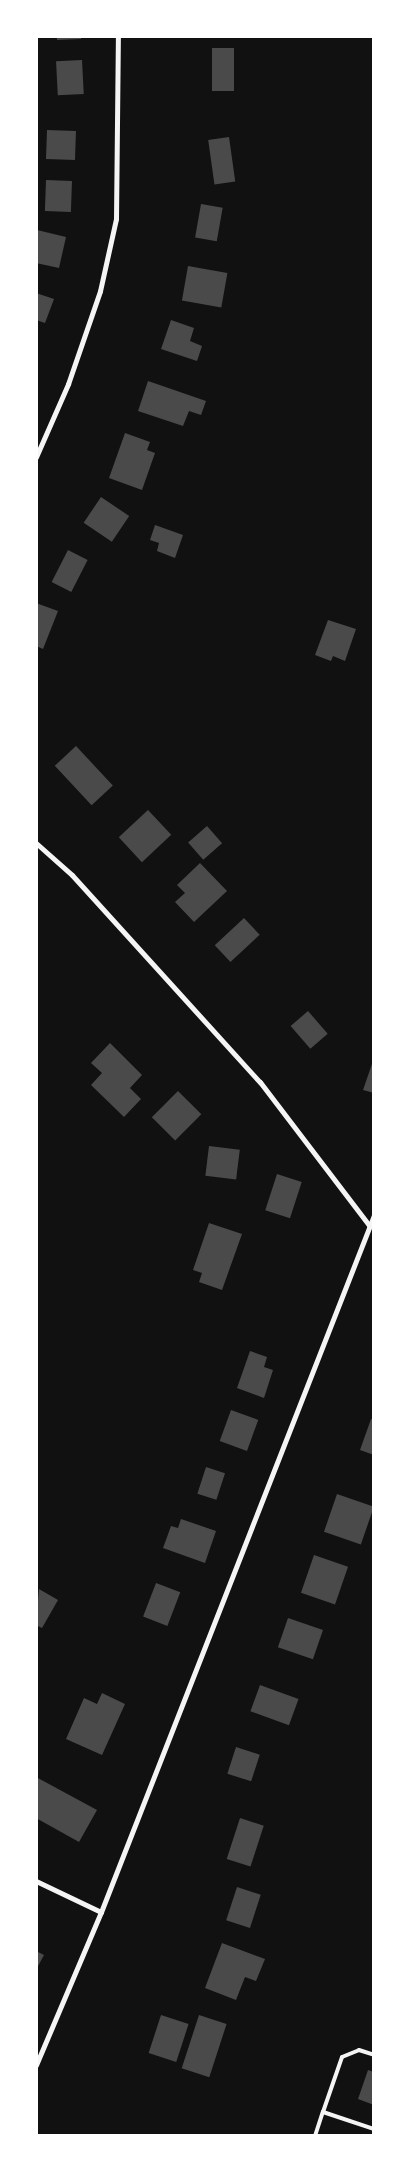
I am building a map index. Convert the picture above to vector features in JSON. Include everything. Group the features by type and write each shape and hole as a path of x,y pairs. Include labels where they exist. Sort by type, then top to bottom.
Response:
{"street":[{"path":"36,457 68,384 100,291 116,219 118,36"},
{"path":"36,843 72,875 260,1082 372,1225"},
{"path":"36,2064 100,1912 372,1225 374,1215"},
{"path":"36,1881 100,1912"}],"lane":[{"path":"316,2136 342,2057 359,2050 374,2055"},
{"path":"323,2112 374,2129"}],"building":[{"path":"57,36 81,36 81,39 57,40"},
{"path":"212,48 234,48 234,91 212,91"},
{"path":"82,60 84,94 58,95 56,61"},
{"path":"47,130 76,131 75,160 46,159"},
{"path":"229,137 235,182 214,184 208,140"},
{"path":"46,180 72,181 71,212 45,211"},
{"path":"201,204 223,208 217,241 195,237"},
{"path":"37,230 66,237 59,268 36,263"},
{"path":"188,266 227,273 221,307 182,300"},
{"path":"36,293 54,299 45,323 36,320"},
{"path":"171,320 194,328 190,341 202,346 197,361 161,349"},
{"path":"148,381 206,401 201,415 189,411 183,426 138,411"},
{"path":"125,433 150,442 147,450 155,453 142,490 109,478"},
{"path":"101,497 129,516 112,542 84,523"},
{"path":"155,525 183,535 175,558 157,551 159,543 150,540"},
{"path":"68,550 88,560 71,592 52,582"},
{"path":"36,603 58,611 43,649 36,646"},
{"path":"328,620 356,629 345,661 333,656 331,661 315,655"},
{"path":"76,746 113,785 92,805 55,766"},
{"path":"148,810 171,835 142,862 119,837"},
{"path":"207,826 222,843 203,860 188,842"},
{"path":"200,863 227,891 194,922 175,902 185,893 177,885"},
{"path":"244,918 260,935 230,962 215,945"},
{"path":"308,1011 328,1034 310,1049 291,1026"},
{"path":"110,1043 142,1075 130,1088 141,1099 124,1117 91,1085 102,1073 91,1063"},
{"path":"374,1061 374,1093 363,1090"},
{"path":"178,1091 201,1114 175,1140 152,1117"},
{"path":"209,1146 240,1150 236,1180 205,1176"},
{"path":"277,1174 302,1182 290,1218 265,1210"},
{"path":"209,1223 242,1234 222,1290 199,1282 202,1273 193,1270"},
{"path":"250,1351 267,1357 264,1367 273,1370 264,1398 237,1388"},
{"path":"231,1410 258,1420 247,1451 220,1441"},
{"path":"371,1419 374,1420 374,1455 360,1450"},
{"path":"206,1467 225,1473 216,1500 197,1494"},
{"path":"337,1494 374,1507 361,1545 324,1532"},
{"path":"181,1519 216,1531 205,1563 163,1548 171,1526 178,1528"},
{"path":"314,1555 348,1567 335,1605 301,1593"},
{"path":"156,1583 180,1592 167,1626 143,1617"},
{"path":"39,1589 58,1600 42,1628 36,1625"},
{"path":"288,1618 323,1630 313,1659 278,1647"},
{"path":"260,1685 299,1699 289,1725 250,1711"},
{"path":"102,1693 125,1704 102,1755 66,1739 84,1698 97,1704"},
{"path":"236,1747 260,1755 251,1781 227,1774"},
{"path":"36,1777 97,1810 79,1842 36,1818"},
{"path":"240,1818 264,1826 250,1867 227,1859"},
{"path":"237,1887 261,1895 250,1928 226,1920"},
{"path":"222,1943 265,1959 256,1981 245,1977 236,2000 205,1988"},
{"path":"36,1951 44,1955 36,1970"},
{"path":"161,2015 189,2024 176,2062 149,2053"},
{"path":"199,2015 227,2024 209,2077 182,2068"},
{"path":"368,2070 374,2072 374,2105 358,2099"}]}
